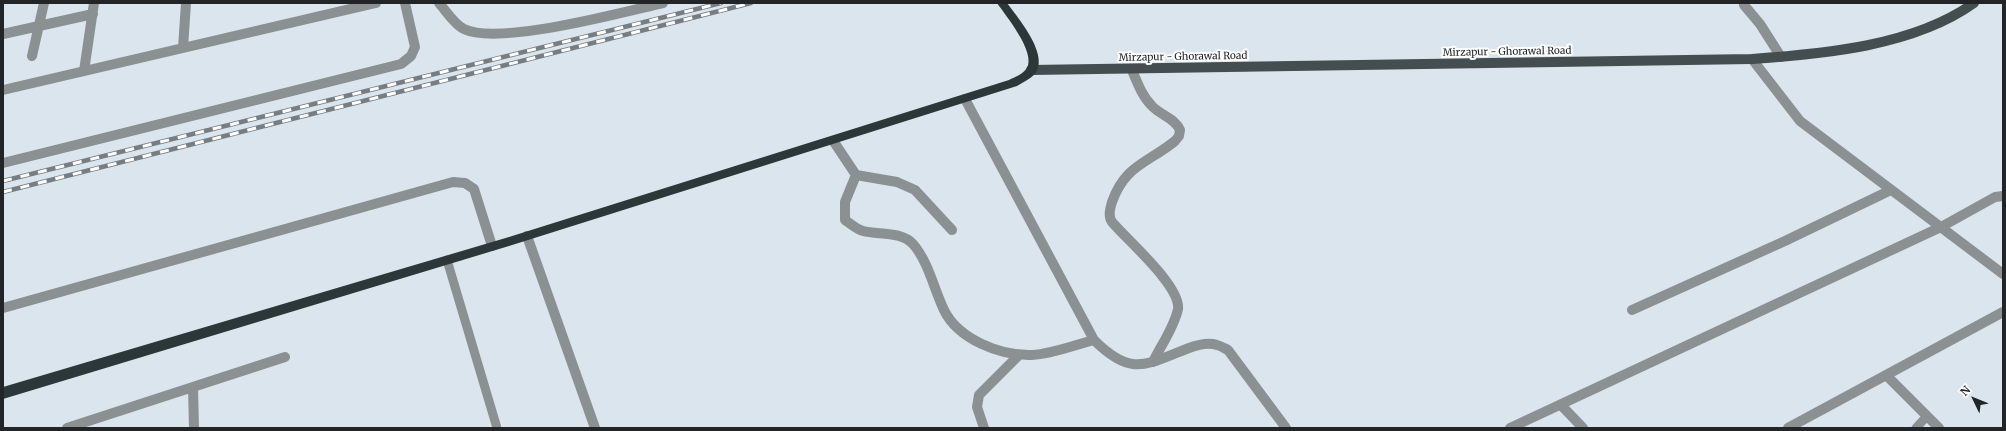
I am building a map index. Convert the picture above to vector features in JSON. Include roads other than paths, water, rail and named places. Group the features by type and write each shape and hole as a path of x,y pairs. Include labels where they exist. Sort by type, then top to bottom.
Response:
{"highway":[{"path":"3,393 527,236 834,142 1013,84 1032,70 1035,60 1032,50 1002,3"}],"main road":[{"name":"Mirzapur - Ghorawal Road","path":"1032,70 1132,70 1318,65 1752,59 1781,57 1836,51 1908,34 1941,21 1974,3"}],"street":[{"path":"32,56 44,3"},
{"path":"84,71 94,3"},
{"path":"183,48 186,3"},
{"path":"3,90 376,3"},
{"path":"3,163 401,64 411,56 415,47 404,3"},
{"path":"439,3 463,29 477,34 543,29 622,14 663,3"},
{"path":"620,3 622,14"},
{"path":"1745,3 1744,5 1760,24 1773,48 1781,57"},
{"path":"3,34 93,14"},
{"path":"1752,59 1784,102 1800,120 2003,274"},
{"path":"1132,70 1149,103 1160,114 1177,125 1180,130 1180,137 1175,143 1138,165 1125,176 1113,198 1109,211 1110,218 1116,227 1167,281 1174,291 1178,302 1176,313 1153,362"},
{"path":"965,99 1094,340 1115,358 1129,364 1140,365 1153,362 1203,343 1216,344 1228,350 1286,428"},
{"path":"834,142 856,175 897,182 915,190 952,230"},
{"path":"856,175 844,202 845,220 852,227 865,233 904,237 912,243 953,324 972,339 1019,355 1043,353 1094,340"},
{"path":"3,308 441,185 460,181 469,183 474,189 492,246"},
{"path":"1632,310 1785,242 1891,190"},
{"path":"1510,428 1757,314 1940,227 1995,197 2003,196"},
{"path":"527,236 595,428"},
{"path":"1788,428 1887,376 2003,312"},
{"path":"984,428 977,407 978,395 1019,355"},
{"path":"67,428 285,357"},
{"path":"1887,376 1939,428"},
{"path":"193,387 194,428"},
{"path":"1561,405 1583,428"}],"lane":[{"path":"447,260 497,428"},
{"path":"1916,428 1927,416"}],"railway":[{"path":"3,181 721,3"},
{"path":"3,192 751,3"}]}
